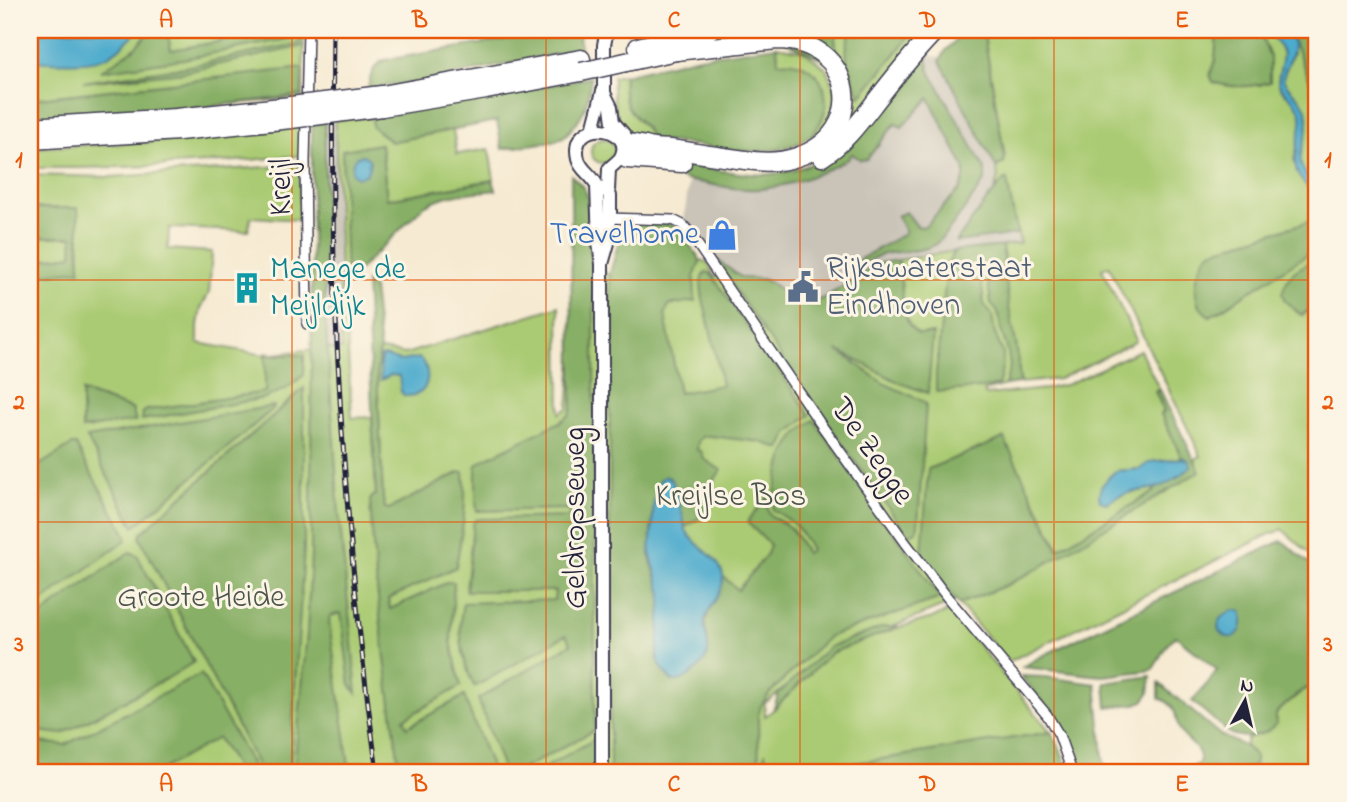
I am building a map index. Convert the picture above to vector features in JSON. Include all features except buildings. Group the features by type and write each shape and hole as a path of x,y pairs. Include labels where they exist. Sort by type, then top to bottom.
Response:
{"highway":[{"path":"30,140 179,131 291,113 486,90 626,56 710,30"},
{"path":"676,51 760,30"},
{"path":"626,149 687,163 757,173 778,172 809,163 830,152 849,136 916,50 936,30"},
{"path":"626,56 777,40 792,41 810,46 826,57 838,73 844,95 842,115 833,133 820,145 796,158 751,162 645,145 626,149"},
{"path":"30,127 291,113"}],"main road":[{"path":"598,30 604,45"},
{"path":"604,218 597,186 580,164 580,153 585,143 604,129 606,122 603,90 607,30"},
{"path":"603,90 598,110 604,129"},
{"path":"580,153 592,169 611,172 620,167 626,149 622,132 604,129"},
{"path":"604,218 612,191 611,172"},
{"name":"Geldropseweg","path":"603,772 603,264 599,243 604,218"}],"street":[{"name":"Kreijl","path":"307,324 305,161 308,30"},
{"name":"De Zegge","path":"604,218 670,219 679,222 689,232 905,542 947,597 1047,715 1059,735 1072,772"}],"shaded area":[{"path":"924,54 946,58 993,138 1031,248 803,334 716,262 684,219 689,181 775,180 828,161"},
{"path":"335,120 339,311 351,512 339,514 325,310 325,122"}],"green space":[{"path":"30,30 304,30 303,98 72,117 30,117"},
{"path":"152,30 167,30 171,50 285,30 294,30 294,38 101,71 132,50"},
{"path":"300,30 304,30 304,46 185,72 83,82 185,67 300,43"},
{"path":"562,30 579,30 580,49 421,82 368,88 375,68 385,60"},
{"path":"793,30 839,30 835,38 838,66 774,36"},
{"path":"839,30 852,30 849,34 860,96 915,30 928,30 853,121 835,133 838,66 835,38"},
{"path":"852,30 915,30 860,97 846,55"},
{"path":"966,30 983,30 1005,158 1004,163 996,167 940,61 946,50"},
{"path":"983,30 1217,30 1217,48 1249,85 1261,85 1270,56 1258,30 1266,30 1279,46 1283,56 1279,85 1301,112 1301,133 1294,160 1317,195 1317,221 1234,244 1198,304 1210,316 1317,248 1317,260 1305,266 1287,301 1303,315 1317,305 1317,560 1283,530 1270,534 1010,661 959,604 1007,585 1039,568 1199,471 1195,459 1201,456 1109,266 1102,269 1135,342 1059,379 1020,383 1017,349 1017,382 984,391 986,395 1068,384 1140,350 1160,390 1155,391 1164,412 1161,414 1182,458 1151,462 1141,469 1116,471 1109,477 1106,503 1124,493 1156,488 1059,549 1028,487 1056,553 954,602 837,649 950,611 1051,732 807,772 768,772 765,752 764,772 30,772 30,276 80,269 78,209 30,208 30,175 110,177 300,165 299,220 251,217 248,231 169,228 168,249 212,252 209,293 201,308 198,343 265,355 322,348 342,350 335,120 372,117 375,128 390,142 453,130 457,154 489,149 494,180 387,199 381,144 342,150 347,278 351,278 344,287 352,418 372,417 376,495 383,497 377,370 380,350 405,354 559,306 560,413 568,408 579,270 618,275 663,243 708,263 714,276 745,280 780,311 902,288 898,260 954,251 947,266 961,273 1005,267 1002,246 1020,243 1006,179 995,190 998,176 996,167 1004,163","holes":["83,392 132,409 135,418 82,428","824,659 773,710 765,716 765,703"]},
{"path":"1217,30 1258,30 1270,56 1270,82 1227,86 1213,82 1210,75 1215,60"},
{"path":"1289,30 1317,30 1317,97"},
{"path":"1292,37 1317,97 1317,187 1301,167 1301,150 1308,122 1306,110 1282,79 1293,53"},
{"path":"777,46 804,51 826,68 832,82 835,94 832,116 823,130 811,137 823,113 824,86 778,63"},
{"path":"777,46 778,62 797,63 811,70 820,80 825,94 821,122 812,134 799,143 782,149 744,151 650,141 646,128 632,113 625,99 624,75 699,57"},
{"path":"924,48 929,54 929,70 985,169 985,180 953,225 934,245 881,255 855,268 852,264 905,233 897,216 906,212 917,226 923,227 961,187 964,167 929,98 902,127 895,124 867,159 861,160 852,154 838,164 794,182 760,189 742,189 685,180 680,176 680,165 735,173 768,174 785,172 822,159"},
{"path":"303,68 302,95 205,107 30,119 30,99"},
{"path":"624,75 625,99 632,113 646,128 650,141 634,137 627,132 618,118 613,77"},
{"path":"591,77 588,98 581,116 567,134 554,141 502,149 497,121 390,142 372,126 372,117"},
{"path":"325,122 325,310 339,514 357,693 350,685 341,613 330,616 350,772 294,772 307,633 311,554 312,125"},
{"path":"304,126 302,154 297,156 97,168 30,168 30,148 149,142"},
{"path":"603,139 611,143 615,151 611,159 603,163 595,159 591,151 595,143"},
{"path":"381,144 387,199 493,180 496,190 451,195 424,206 351,278 346,278 342,150"},
{"path":"571,175 584,188 588,197 594,285 595,730 517,772 504,772 478,699 571,644 566,635 474,686 462,645 460,624 463,603 554,600 555,591 466,591 473,524 475,520 481,519 570,517 568,509 477,511 476,465 560,422 570,414"},
{"path":"1005,179 1017,234 956,242 986,201"},
{"path":"30,208 78,208 80,270 30,276 30,261 72,255 73,237 30,237"},
{"path":"1315,220 1317,248 1210,316 1203,310 1196,294 1197,275 1211,251"},
{"path":"640,221 675,226 700,262 694,277 695,301 669,305 665,314 679,393 722,385 702,295 701,282 707,272 810,415 788,433 780,449 761,442 703,436 698,441 697,450 701,451 704,459 721,470 708,493 704,511 698,519 685,527 676,491 657,487 650,558 662,594 660,665 672,681 697,668 706,658 708,644 705,622 721,588 723,576 738,590 767,554 770,545 748,523 768,497 768,510 772,517 792,530 806,553 811,550 796,527 773,510 773,506 780,469 788,447 803,428 814,420 939,596 938,599 830,636 770,693 758,716 759,772 610,772 610,273 620,237"},
{"path":"73,236 72,255 30,261 30,237"},
{"path":"1002,246 1020,383 1005,385 1010,367 1008,352 998,313 991,303 986,270 980,270 984,304 992,315 995,334 1003,353 999,383 991,387 936,392 947,266 954,251"},
{"path":"713,257 742,278 763,279 798,303 806,304 824,298 880,263 898,260 905,315 910,327 918,334 933,334 928,393 900,383 837,350 883,383 926,404 916,531 908,535 905,531"},
{"path":"1317,260 1317,305 1301,315 1285,301 1282,293 1295,271"},
{"path":"366,282 373,288 380,350 377,370 385,508 389,509 464,472 465,508 456,567 388,599 390,609 448,582 454,582 451,641 461,686 404,719 407,727 464,696 493,772 400,772 372,535 370,501 376,494"},
{"path":"265,355 304,355 304,375 286,389 265,398 142,420 143,412 147,410 265,392"},
{"name":"Groote Heide","path":"304,388 304,548 290,768 289,772 261,772 140,538 141,533"},
{"path":"1160,390 1200,471 1039,568 1007,585 959,604 922,554 928,469 1004,438 1058,549 1190,468 1182,458 1161,414 1164,411 1155,391"},
{"path":"82,392 132,409 136,421 82,429"},
{"path":"274,406 134,527 87,438"},
{"path":"76,445 126,535 126,540 30,610 30,471"},
{"path":"1281,541 1317,570 1317,699 1310,687 1301,691 1277,712 1276,724 1266,732 1248,737 1229,733 1192,701 1217,670 1176,636 1152,670 1104,676 1023,667 1040,657"},
{"path":"130,552 137,555 194,662 62,734 30,730 32,623"},
{"path":"883,627 899,627 831,653 773,710 779,693 829,647"},
{"path":"201,674 256,772 239,772 218,738 157,772 30,772 30,741 65,745"},
{"path":"1021,676 1096,684 1104,765 1093,772 1079,772 1060,726"},
{"path":"1151,676 1149,693 1144,701 1107,707 1105,683"},
{"path":"1159,683 1219,734 1252,752 1255,763 1245,772 1184,772 1199,763 1199,754 1180,730 1174,710 1159,698"},
{"path":"1310,687 1317,699 1317,772 1258,772 1253,754 1245,747 1247,738 1261,734 1277,720 1277,712"},
{"path":"1051,732 1069,772 806,771"},
{"path":"595,739 595,772 537,772"}],"water":[{"path":"30,30 138,30 108,56 70,63 30,61"},
{"path":"1266,30 1289,30 1292,38 1293,50 1283,79 1306,110 1307,132 1300,158 1307,176 1317,187 1317,195 1298,174 1296,160 1301,114 1278,82 1282,50"},
{"path":"362,155 370,161 369,168 366,174 357,177 352,173 354,159"},
{"path":"381,357 400,361 419,358 426,368 427,378 422,391 405,396 401,392 399,376 391,375 381,380"},
{"path":"1184,458 1191,465 1190,468 1169,482 1155,488 1124,494 1106,503 1100,501 1101,487 1116,471 1140,469 1150,462"},
{"path":"665,476 673,483 686,530 717,563 723,576 722,587 705,620 708,648 706,657 694,672 677,681 672,681 667,676 657,656 662,594 650,553 654,502 660,480"},
{"path":"1233,610 1242,613 1242,627 1238,634 1225,636 1218,625 1222,618"}],"railway":[{"path":"333,30 333,229 341,415 356,594 377,772"}],"place":[{"name":"Travelhome","path":"722,235"},
{"name":"Rijkswaterstaat Eindhoven","path":"803,287"},
{"name":"Manege de Meijldijk","path":"247,288"}],"park label":[{"name":"Kreijlse Bos","path":"731,497"}]}
